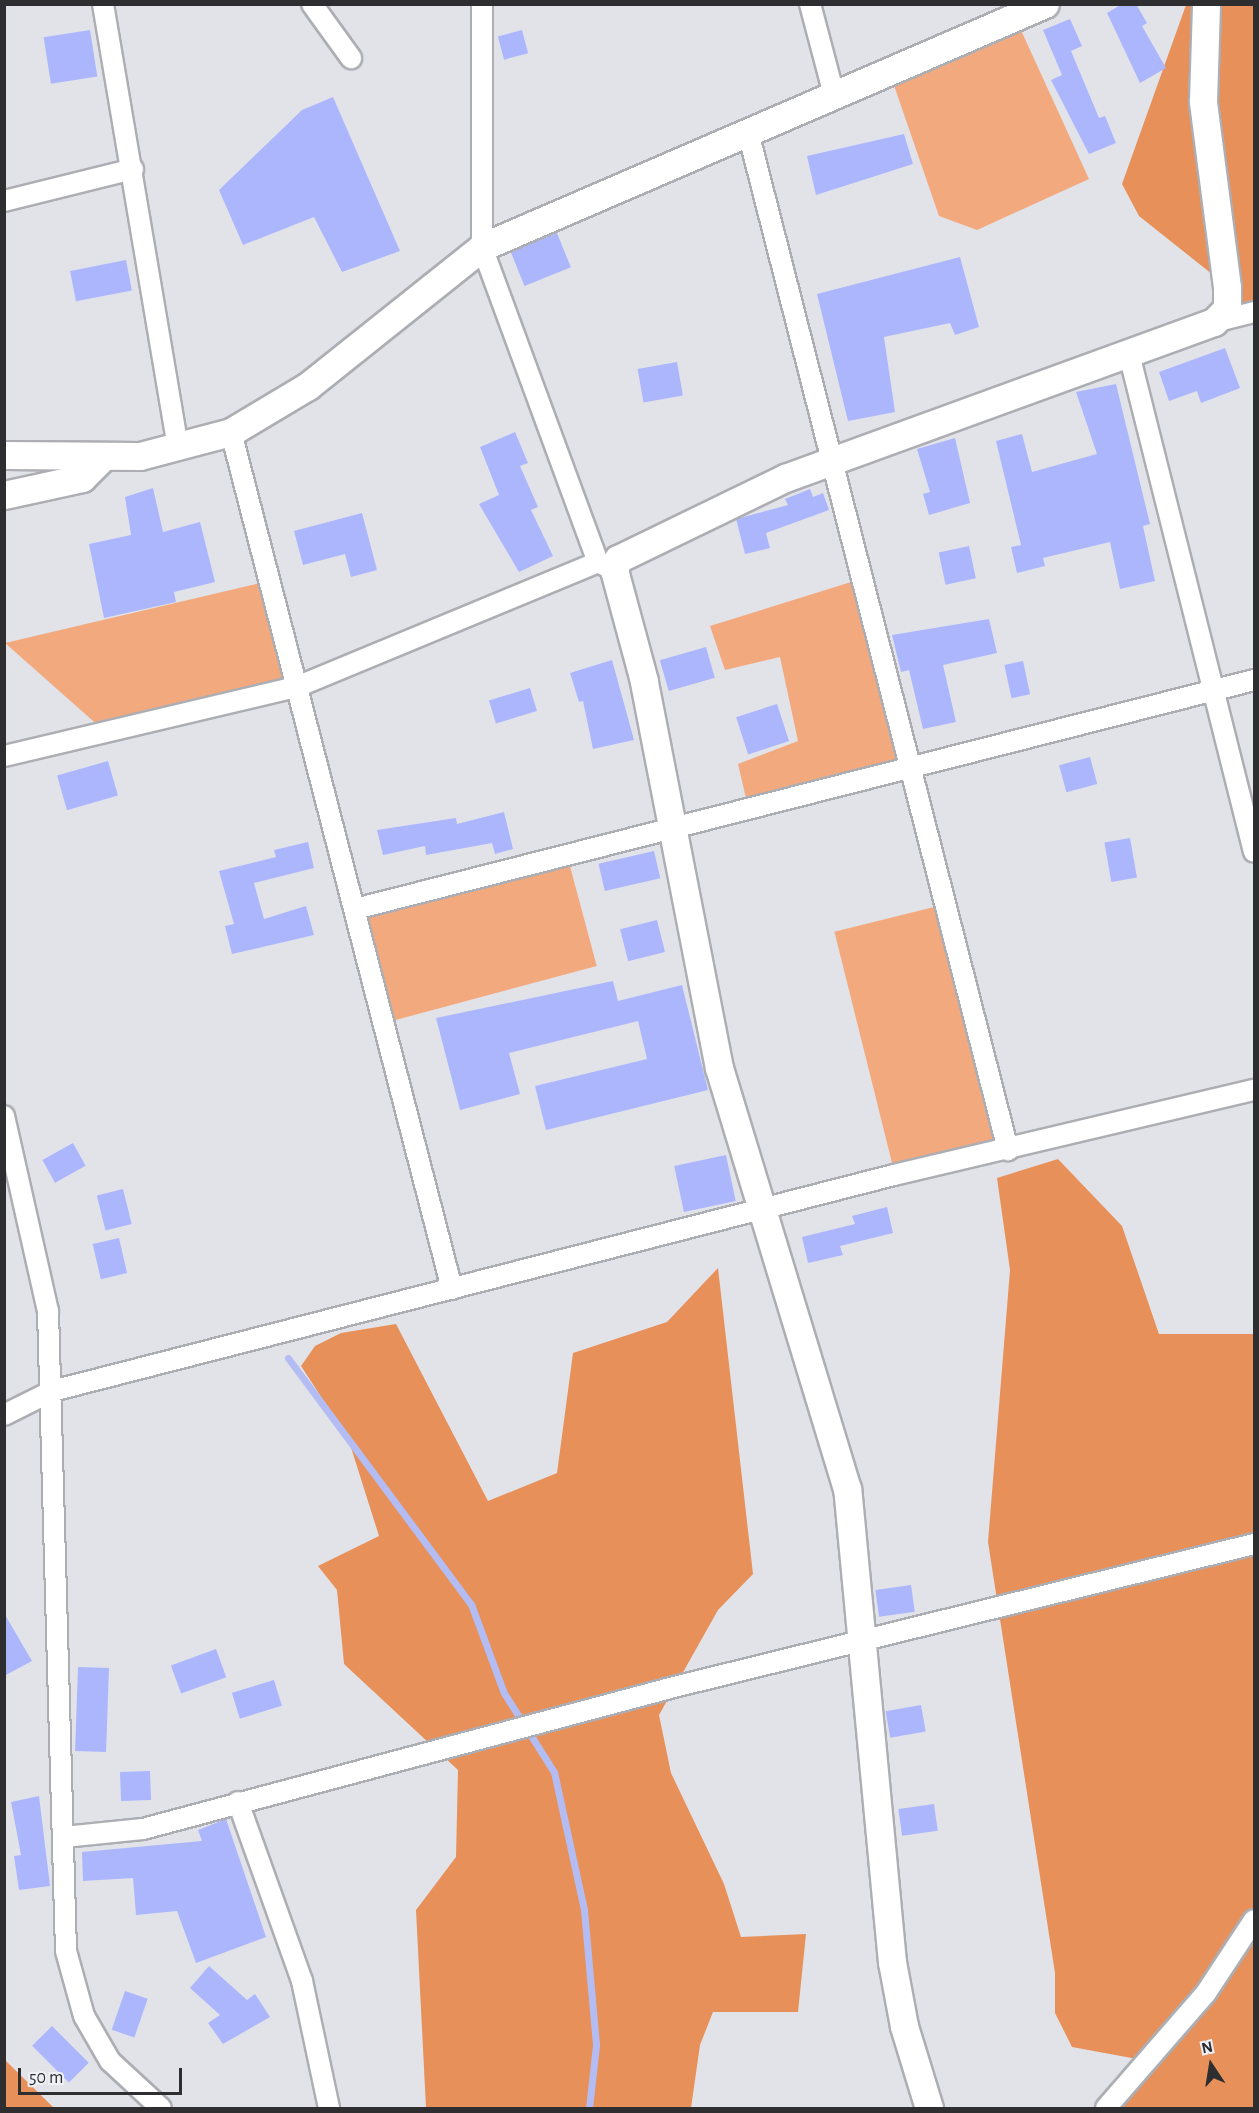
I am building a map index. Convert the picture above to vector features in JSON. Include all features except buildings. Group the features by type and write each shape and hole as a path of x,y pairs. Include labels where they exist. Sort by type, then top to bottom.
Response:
{"street":[{"path":"103,4 133,169 178,448"},
{"path":"312,4 351,58"},
{"path":"482,4 482,247 606,566 644,681 719,1068 760,1212 847,1489 864,1644 892,1962 904,2026 929,2109"},
{"path":"810,4 834,95"},
{"path":"4,455 102,458 178,448 231,432 308,386 482,247 1045,4"},
{"path":"1206,4 1203,100 1227,286 1227,308 1214,322"},
{"path":"748,132 834,461 1008,1150"},
{"path":"4,201 133,169"},
{"path":"4,756 299,686 606,566 785,478 1214,322 1254,312"},
{"path":"1129,354 1254,852"},
{"path":"231,432 299,686 452,1289"},
{"path":"4,495 82,478 102,458"},
{"path":"356,909 672,826 1254,680"},
{"path":"4,1415 52,1390 1254,1090"},
{"path":"4,1116 7,1145 48,1311 66,1951 84,2016 110,2061 161,2109"},
{"path":"64,1837 143,1829 674,1688 864,1644 1254,1544"},
{"path":"238,1802 302,1981 329,2109"},
{"path":"1106,2109 1206,1993 1254,1920"}],"shaded area":[{"path":"1186,5 1254,5 1254,300 1227,308 1227,286 1139,216 1122,184"},
{"path":"1015,17 1089,179 977,230 939,216 889,71"},
{"path":"864,578 911,766 748,807 738,764 798,741 780,657 725,670 710,626"},
{"path":"260,583 296,675 101,728 5,643"},
{"path":"567,855 597,966 392,1021 362,910"},
{"path":"946,904 1007,1150 896,1178 834,932"},
{"path":"1058,1159 1122,1226 1159,1334 1254,1334 1254,2108 1103,2108 1148,2061 1072,2047 1055,2013 1055,1973 988,1542 1010,1270 997,1178"},
{"path":"718,1268 753,1574 718,1610 659,1715 671,1773 724,1884 741,1937 806,1934 798,2012 713,2012 700,2045 691,2108 426,2108 416,1910 456,1857 458,1770 344,1664 337,1590 318,1566 379,1536 348,1438 301,1366 315,1346 341,1333 396,1324 488,1501 557,1473 573,1353 667,1322"},
{"path":"5,2060 54,2108 5,2108"}],"waterway":[{"path":"288,1358 471,1604 504,1693 554,1772 584,1910 596,2045 589,2108"}]}
